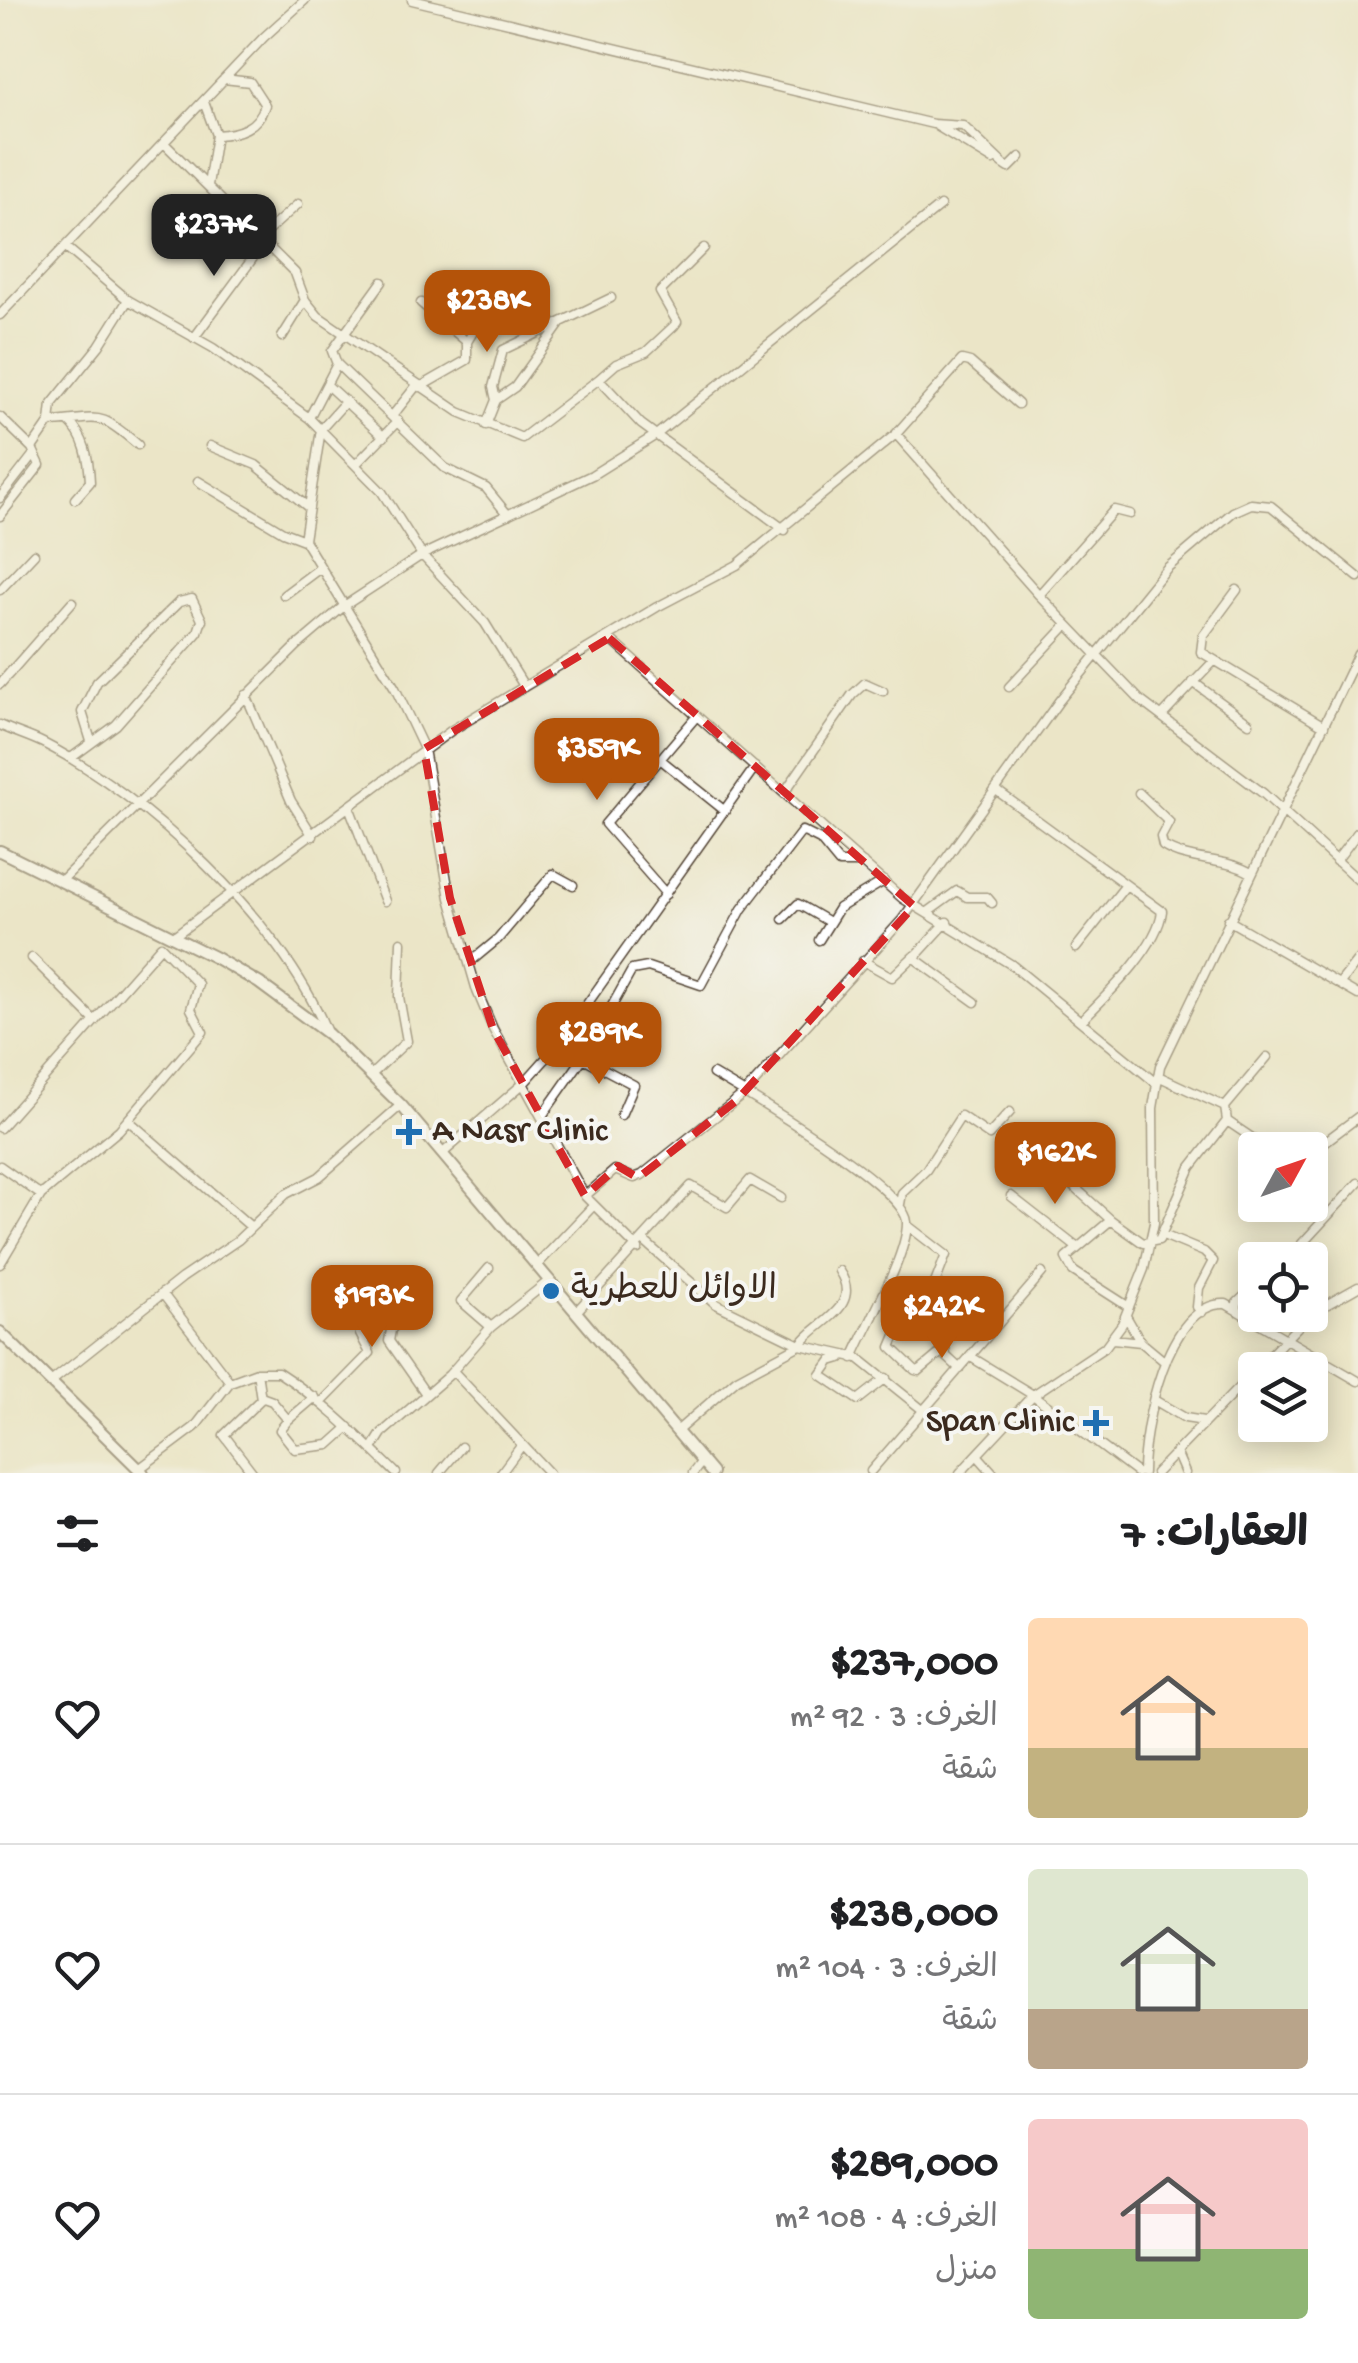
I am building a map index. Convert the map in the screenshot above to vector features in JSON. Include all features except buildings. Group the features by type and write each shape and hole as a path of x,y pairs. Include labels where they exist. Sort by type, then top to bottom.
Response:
{"street":[{"path":"0,314 166,145 224,79 305,0"},
{"path":"412,0 933,124 963,126 1002,164 1010,168 1020,157"},
{"path":"216,135 240,133 262,116 265,105 250,82 224,79"},
{"path":"204,102 216,135 208,184"},
{"path":"166,145 295,273 305,300 344,334 418,386 486,425 525,437 616,364 646,352 674,326 677,322 660,292 704,248"},
{"path":"194,338 262,240 298,204"},
{"path":"62,880 246,695 344,606 422,556 592,474 656,436 940,206"},
{"path":"67,248 128,300 194,338 321,429 382,492 422,556 485,623 524,686"},
{"path":"356,464 384,437 418,386 467,360 468,342 505,278"},
{"path":"382,282 332,354 337,364 444,468 486,488 508,515"},
{"path":"486,425 496,400 494,386 503,350 611,298"},
{"path":"0,498 50,422 52,404 99,346 128,300"},
{"path":"282,336 305,300"},
{"path":"421,303 468,342"},
{"path":"496,400 515,387 563,320"},
{"path":"0,1128 172,935 350,809 424,749 524,686 722,574 785,530 896,434 962,360 970,362 1018,404"},
{"path":"309,418 337,364"},
{"path":"598,379 656,436 785,530"},
{"path":"327,385 384,437"},
{"path":"346,400 321,429 304,540 395,688 424,749 450,898 493,1029 585,1196 592,1206 716,1304 800,1345 840,1358 853,1358 886,1378 924,1411"},
{"path":"364,415 376,400"},
{"path":"50,422 95,415 108,420 138,444"},
{"path":"0,417 33,451 39,470 0,516"},
{"path":"68,421 84,439 90,474 90,482 75,500"},
{"path":"896,434 1095,656 1162,716 1280,809 1358,880"},
{"path":"210,446 256,465 308,508"},
{"path":"198,480 283,532 304,540"},
{"path":"585,1196 615,1170 634,1178 642,1175 745,1093 914,906 1095,656 1167,568 1242,507 1262,504 1281,511 1358,576"},
{"path":"1039,595 1114,510 1130,514"},
{"path":"0,590 34,554"},
{"path":"284,595 320,568"},
{"path":"1237,590 1199,644 1213,662 1246,675 1324,726"},
{"path":"70,758 116,725 198,632 202,620 192,598 179,602 97,682 82,712 91,741"},
{"path":"0,684 72,602"},
{"path":"1009,687 1067,625"},
{"path":"609,638 914,906 947,922 1012,965 1157,1080 1225,1106"},
{"path":"960,1473 1033,1395 1113,1339 1127,1311 1151,1244 1157,1080 1280,809 1358,654"},
{"path":"1162,716 1213,662"},
{"path":"1193,682 1249,722"},
{"path":"784,793 852,695 865,683 883,691"},
{"path":"246,695 291,801 313,836"},
{"path":"666,894 605,824 696,717"},
{"path":"0,726 70,758 136,804 194,852 309,992 328,1034"},
{"path":"660,758 725,811"},
{"path":"442,1154 524,1083 569,1030 755,767"},
{"path":"996,790 1160,909 1162,917 1128,971 1081,1022"},
{"path":"1139,794 1169,822 1160,842 1169,850 1239,866 1251,873"},
{"path":"350,809 385,901"},
{"path":"542,1116 583,1058 634,968 659,970 702,985 742,908 802,830 820,840 839,863 864,863"},
{"path":"1336,861 1358,832"},
{"path":"0,850 172,935 260,984 328,1034 401,1105 712,1473"},
{"path":"469,962 498,939 553,874 573,885"},
{"path":"819,940 839,908 884,881"},
{"path":"1076,948 1126,885"},
{"path":"928,912 957,891 967,898 987,897 992,903"},
{"path":"783,919 798,904 829,922"},
{"path":"1228,920 1358,996"},
{"path":"863,961 892,977 947,922"},
{"path":"371,1075 407,1041 400,998 401,942"},
{"path":"0,1264 41,1195 128,1120 202,1032 191,1009 198,984 161,946"},
{"path":"914,956 920,965 975,1002"},
{"path":"32,958 95,1021"},
{"path":"1340,983 1358,960"},
{"path":"583,1058 634,1085 621,1114"},
{"path":"1049,1164 1110,1220 1136,1240 1151,1244 1164,1235 1191,1168 1227,1121 1225,1106 1267,1058"},
{"path":"713,1074 815,1138 900,1204"},
{"path":"52,1381 251,1227 286,1194 319,1177 401,1105"},
{"path":"853,1358 895,1271 907,1225 900,1204 902,1193 926,1170 962,1115 988,1136 1010,1112"},
{"path":"1328,1140 1358,1117"},
{"path":"128,1120 251,1227"},
{"path":"1227,1121 1243,1132"},
{"path":"0,1166 41,1195"},
{"path":"576,1312 691,1186 728,1206 750,1180 781,1198"},
{"path":"1304,1242 1358,1183"},
{"path":"1011,1196 1075,1246"},
{"path":"537,1265 592,1206"},
{"path":"1110,1220 1075,1246 1066,1258 1067,1266 1127,1311 1141,1342 1164,1361"},
{"path":"907,1225 946,1255 930,1292 943,1323 944,1350 960,1369"},
{"path":"1164,1235 1204,1252 1213,1262 1200,1288 1198,1307 1202,1312"},
{"path":"489,1268 461,1301 491,1327"},
{"path":"677,1431 737,1378 800,1345 838,1314 846,1286 840,1271"},
{"path":"871,1471 1042,1273"},
{"path":"372,1449 382,1433 453,1370 491,1327 550,1280"},
{"path":"1328,1304 1358,1287"},
{"path":"162,1293 230,1382"},
{"path":"971,1357 1033,1395 1140,1473 1164,1361 1180,1334 1202,1312 1221,1303 1358,1380"},
{"path":"412,1306 388,1336 426,1394"},
{"path":"900,1326 891,1347 915,1370 920,1371 944,1350"},
{"path":"0,1332 141,1471 195,1427 230,1382 257,1372 278,1372 303,1394 319,1399 396,1473"},
{"path":"1156,1473 1291,1332"},
{"path":"349,1427 326,1446 295,1449 280,1430 370,1353 360,1334"},
{"path":"1113,1339 1141,1342"},
{"path":"840,1358 831,1361 821,1375 858,1400 886,1378"},
{"path":"453,1370 549,1473"},
{"path":"257,1372 262,1397"},
{"path":"262,1397 272,1401 288,1420"},
{"path":"253,1473 224,1435 262,1397"},
{"path":"1154,1400 1184,1418 1205,1421"},
{"path":"500,1473 521,1446"},
{"path":"439,1473 461,1447"},
{"path":"1176,1452 1185,1473"},
{"path":"976,1455 994,1473"},
{"path":"693,1473 702,1461"}],"highlighted area":[{"path":"609,638 914,906 736,1101 638,1178 618,1166 585,1196 493,1029 450,898 424,749"}],"place":[{"name":"A Nasr Clinic","path":"409,1132"},
{"name":"الاوائل للعطرية","path":"551,1291"},
{"name":"Span Clinic","path":"1096,1423"}]}
